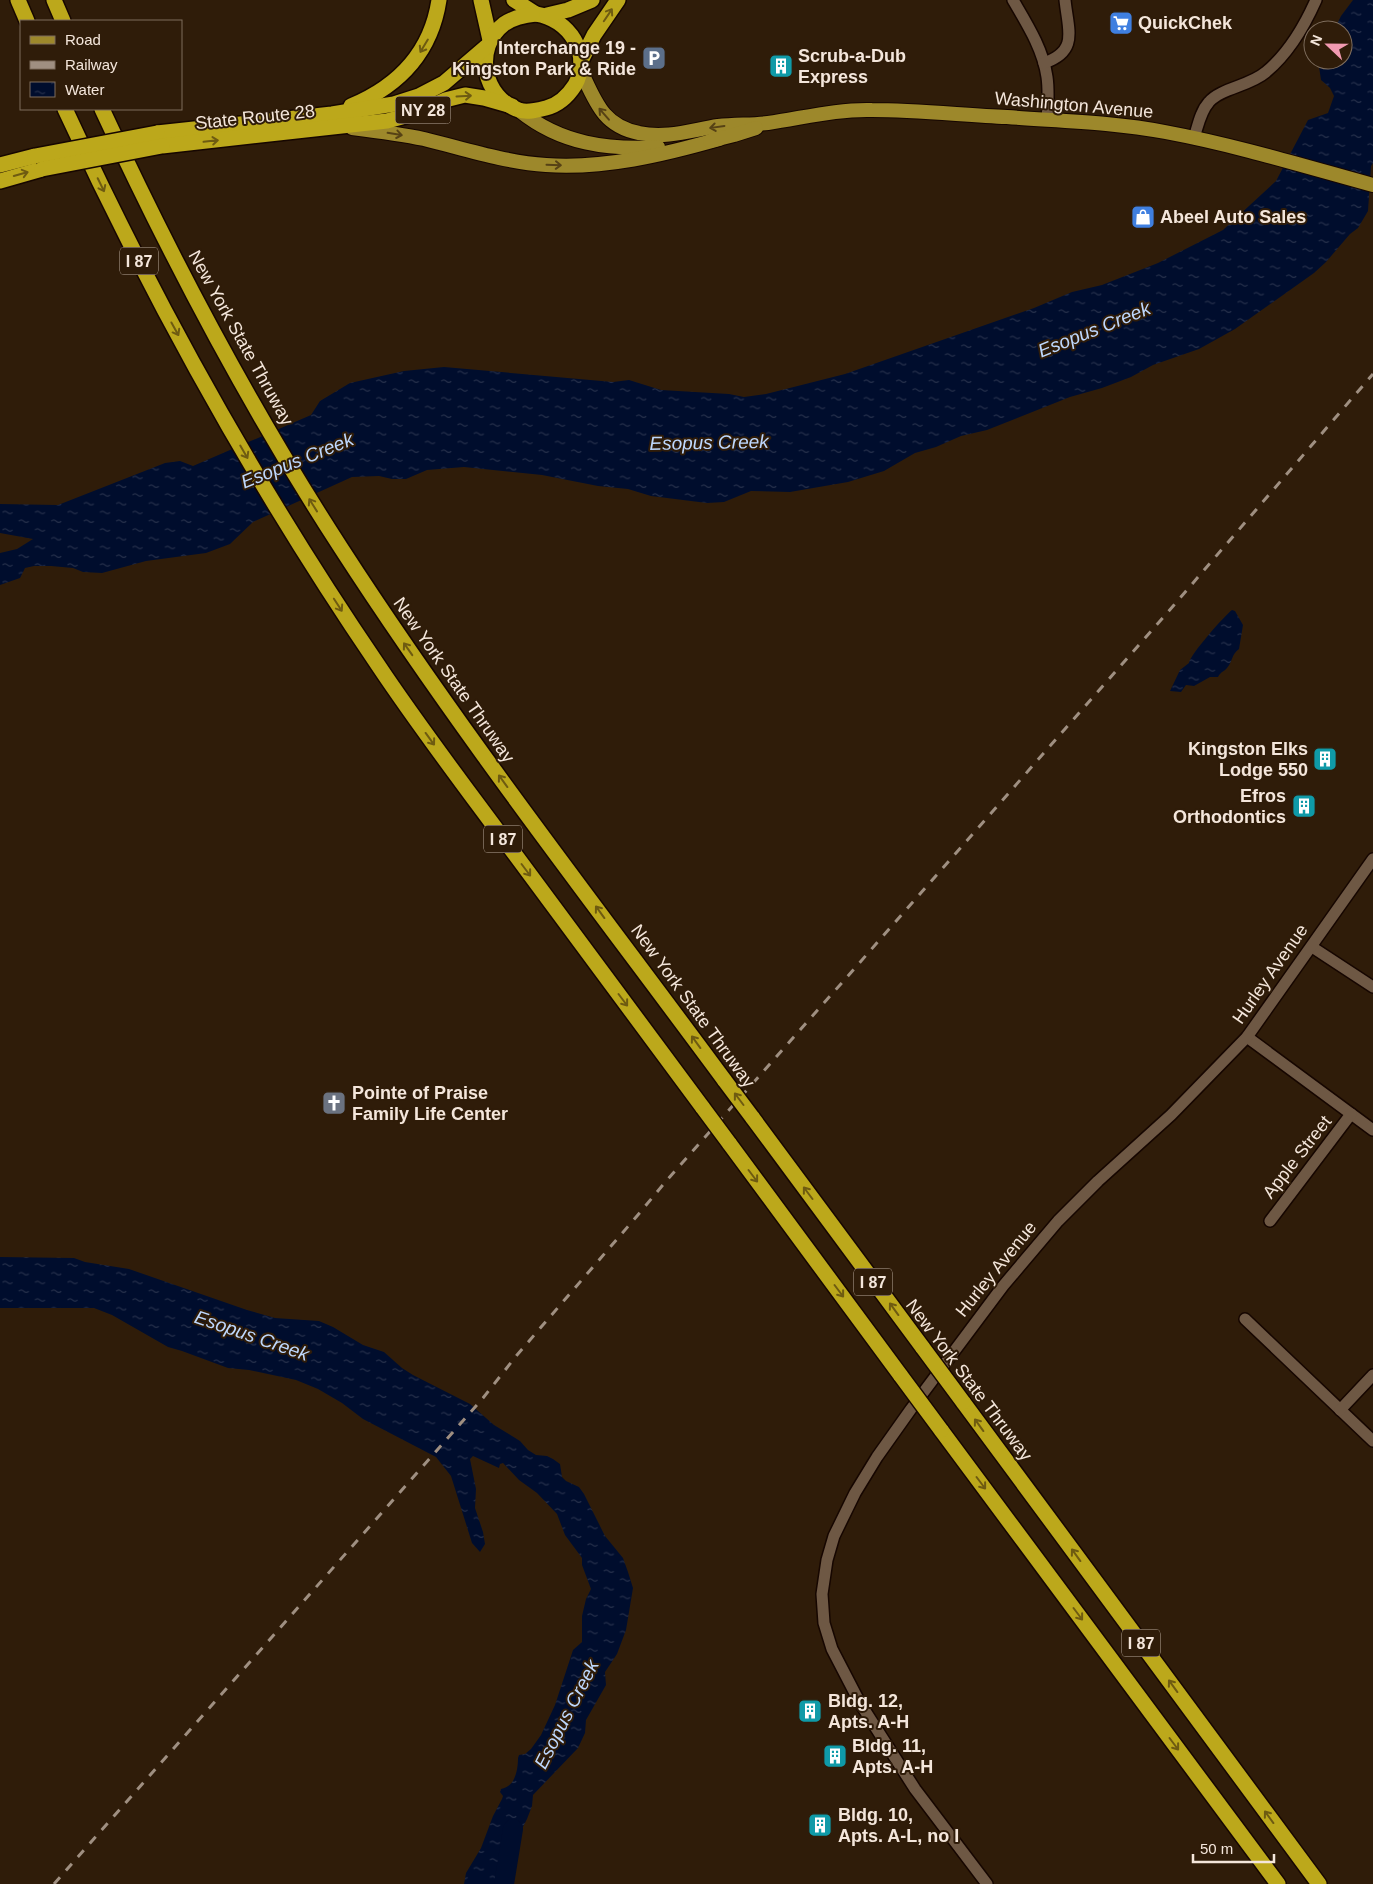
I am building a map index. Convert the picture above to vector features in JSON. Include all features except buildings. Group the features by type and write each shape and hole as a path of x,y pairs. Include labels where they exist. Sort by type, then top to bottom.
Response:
{"highway":[{"path":"18,0 27,20"},
{"path":"54,0 63,20"},
{"path":"63,0 70,20"},
{"path":"332,114 375,95 390,86 407,70 428,39 438,11 439,0"},
{"path":"481,0 488,44 485,65 489,81 498,95 516,109 534,111 557,103 570,92 578,78 580,53 573,37 562,24 514,0"},
{"path":"488,44 498,29 510,20 523,16 542,15 568,10 592,0"},
{"path":"580,65 594,35 618,0"},
{"name":"State Route 28","path":"0,165 39,162 160,139 382,107 419,96 444,83 488,44"},
{"name":"State Route 28","path":"160,139 347,127 400,118 446,100 465,95 484,98 516,109"},
{"name":"I 87","path":"66,110 136,255 219,410 312,564 412,714 1278,1884"},
{"name":"New York State Thruway","path":"102,110 189,284 248,394 299,481 400,637 451,710 725,1082 1319,1884"},
{"name":"State Route 28","path":"0,181 39,162"}],"main road":[{"name":"Washington Avenue","path":"580,65 594,101 608,120 621,128 636,133 657,136 732,124 766,123 820,114 873,110 1047,120 1117,126 1194,138 1373,185"},
{"name":"Washington Avenue","path":"516,109 556,134 569,140 596,146 646,148 719,139 766,123"},
{"path":"347,127 423,139 507,160 548,166 580,166 610,162 680,150 719,139"}],"street":[{"path":"1013,0 1032,32 1044,63 1048,91 1047,120"},
{"path":"1044,63 1061,56 1066,50 1069,33 1065,0"},
{"path":"1194,138 1199,119 1209,102 1225,92 1253,81 1265,74 1277,63 1300,33 1316,0"},
{"name":"Hurley Avenue","path":"987,1884 915,1789 860,1703 832,1649 824,1623 822,1594 827,1560 842,1518 877,1457 910,1409 1003,1286 1058,1221 1098,1181 1171,1116 1247,1037 1373,859"},
{"path":"1312,947 1373,987"},
{"path":"1247,1037 1373,1130"},
{"name":"Apple Street","path":"1270,1221 1352,1114"},
{"path":"1245,1319 1373,1441"},
{"path":"1340,1410 1373,1375"}],"water":[{"path":"1353,0 1373,0 1373,163 1371,166 1368,211 1358,228 1350,234 1314,273 1235,329 1199,349 1153,365 1131,377 1102,388 1070,397 987,430 961,436 936,447 915,453 884,471 848,482 790,492 751,491 724,502 707,503 651,496 628,489 598,486 542,475 464,467 427,470 406,479 392,479 379,476 352,477 253,522 230,544 206,553 146,561 102,573 83,572 73,568 34,566 25,568 20,578 0,585 0,553 17,549 33,539 0,533 0,504 58,505 165,463 180,461 193,466 311,415 320,401 350,383 404,371 444,367 613,382 629,380 661,390 729,394 744,397 766,394 845,374 1034,308 1072,292 1102,285 1158,263 1223,230 1276,181 1308,120 1328,113 1334,96 1330,88 1321,80 1320,70 1353,70 1353,20 1339,20"},
{"path":"1232,610 1235,611 1243,625 1239,649 1227,668 1218,677 1210,677 1194,686 1186,685 1181,692 1170,691 1180,670 1189,663 1201,644"},
{"path":"0,1257 74,1258 85,1262 129,1269 275,1318 319,1321 363,1345 384,1352 413,1375 470,1404 494,1425 520,1441 528,1450 536,1455 547,1456 560,1464 562,1477 579,1487 605,1536 623,1558 628,1572 633,1588 626,1630 617,1654 605,1672 606,1685 586,1720 585,1733 578,1748 533,1795 532,1806 527,1819 505,1862 500,1884 464,1884 466,1873 481,1848 493,1816 502,1799 501,1789 506,1788 513,1781 519,1755 525,1754 531,1749 541,1735 555,1705 573,1650 582,1642 582,1616 586,1599 591,1589 582,1565 582,1558 565,1535 557,1514 537,1493 519,1480 503,1463 500,1464 499,1468 473,1456 470,1459 476,1489 475,1508 485,1544 480,1552 472,1543 451,1476 436,1457 363,1419 342,1403 318,1389 296,1380 249,1370 228,1368 168,1347 112,1315 94,1308 0,1308"}],"waterway":[{"name":"Esopus Creek","path":"504,1884 513,1829"}],"railway":[{"path":"54,1884 483,1398 517,1355 667,1180 1174,605 1373,374"}],"place":[{"name":"QuickChek","path":"1121,23"},
{"name":"Interchange 19 - Kingston Park & Ride","path":"654,58"},
{"name":"Scrub-a-Dub Express","path":"781,66"},
{"name":"Abeel Auto Sales","path":"1143,217"},
{"name":"Kingston Elks Lodge 550","path":"1325,759"},
{"name":"Efros Orthodontics","path":"1304,806"},
{"name":"Pointe of Praise Family Life Center","path":"334,1103"},
{"name":"Bldg. 12, Apts. A-H","path":"810,1711"},
{"name":"Bldg. 11, Apts. A-H","path":"835,1756"},
{"name":"Bldg. 10, Apts. A-L, no I","path":"820,1825"}]}
